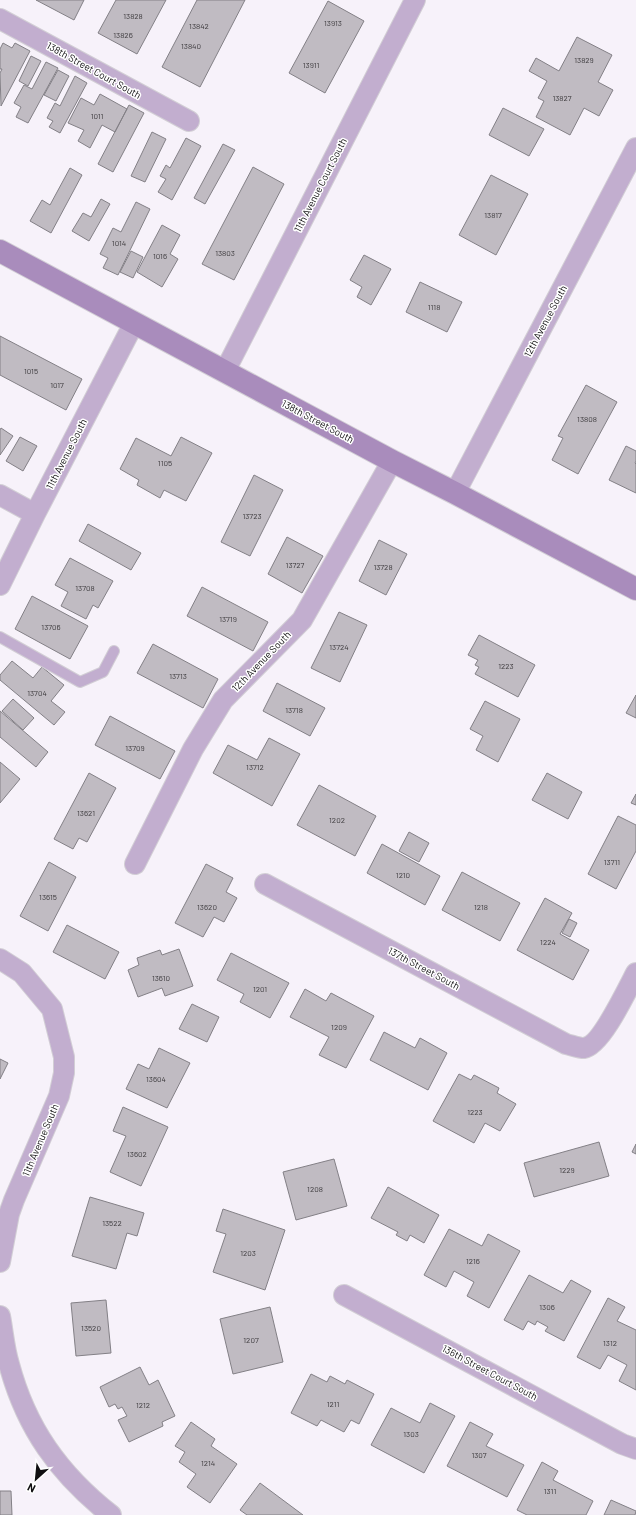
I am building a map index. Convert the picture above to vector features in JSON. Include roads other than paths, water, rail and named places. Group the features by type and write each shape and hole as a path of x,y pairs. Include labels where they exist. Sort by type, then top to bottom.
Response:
{"street":[{"name":"11th Avenue Court South","path":"225,371 415,0"},
{"name":"138th Street Court South","path":"0,19 189,121"},
{"name":"12th Avenue South","path":"455,493 636,148"},
{"name":"138th Street South","path":"0,251 392,461 636,589"},
{"name":"11th Avenue South","path":"0,585 134,323"},
{"name":"12th Avenue South","path":"136,864 193,749 223,700 302,620 392,461"},
{"path":"0,495 35,514"},
{"name":"137th Street South","path":"265,884 566,1044 584,1048 594,1044 614,1015 636,973"},
{"name":"11th Avenue South","path":"0,959 22,973 52,1009 58,1028 64,1057 64,1073 59,1096 9,1214 0,1262"},
{"name":"136th Street Court South","path":"344,1295 622,1444 636,1449"},
{"path":"0,1316 4,1365 16,1385 31,1421 46,1448 66,1474 88,1497 111,1515"}],"lane":[{"path":"0,637 80,682 103,672 114,651"}]}
